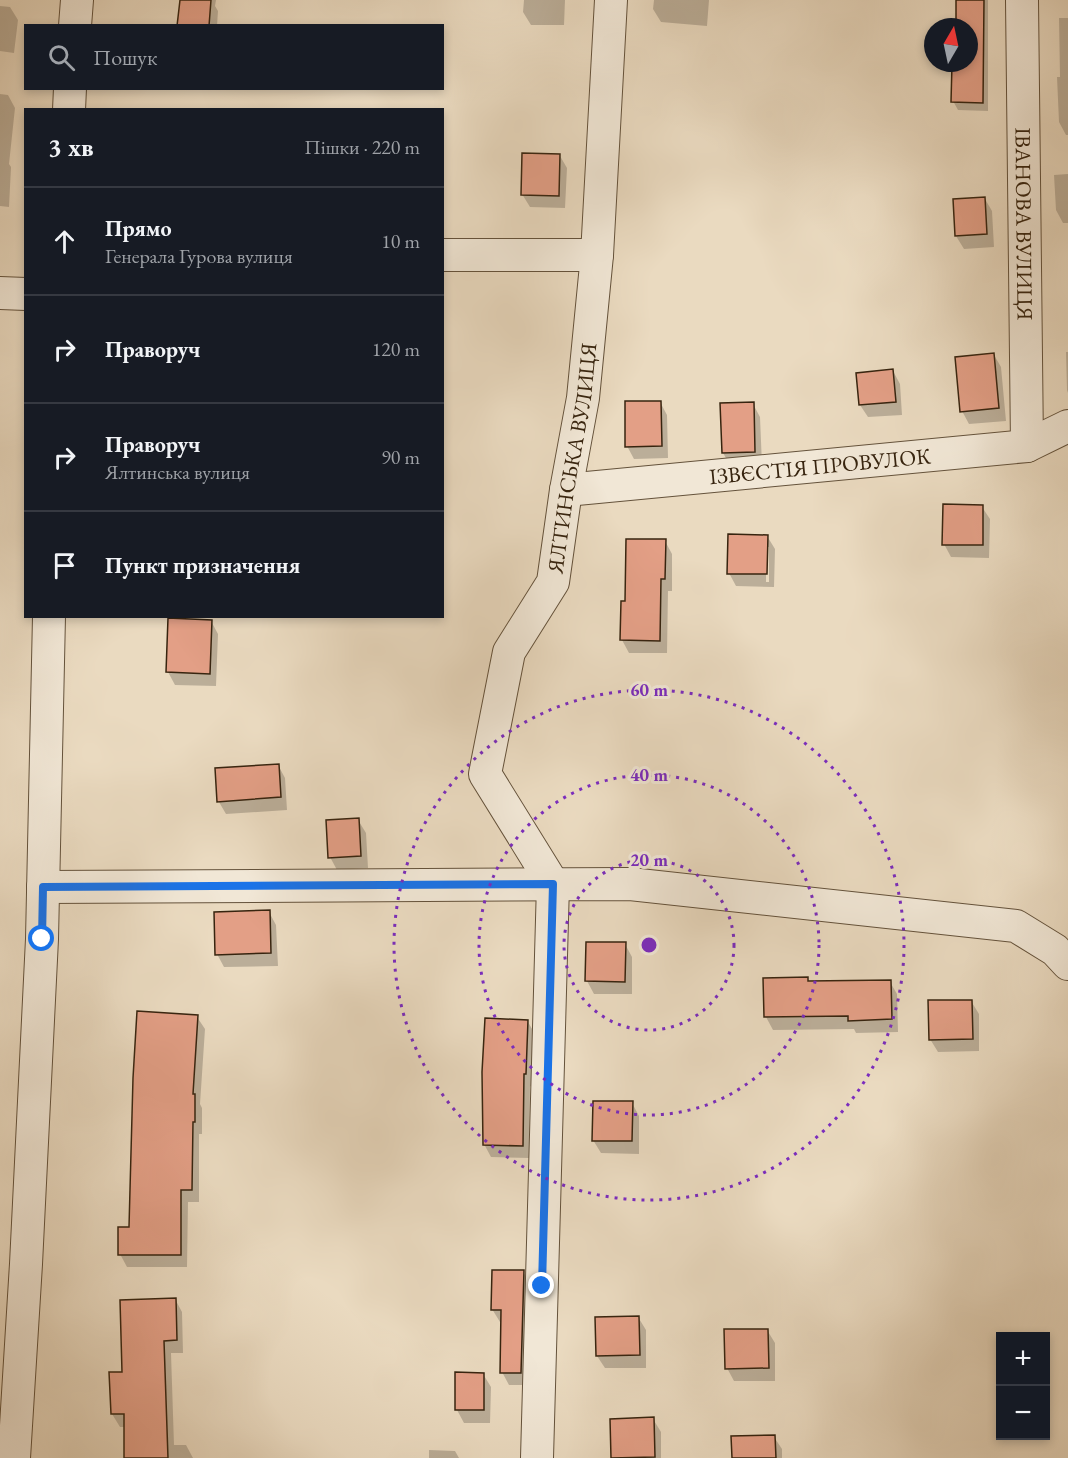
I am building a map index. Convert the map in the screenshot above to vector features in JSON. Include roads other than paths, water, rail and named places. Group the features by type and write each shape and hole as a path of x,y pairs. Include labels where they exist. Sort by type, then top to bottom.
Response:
{"street":[{"path":"75,24 77,0"},
{"name":"ЯЛТИНСЬКА ВУЛИЦЯ","path":"553,884 485,774 509,652 554,582 566,490 583,398 597,255 611,0"},
{"name":"ІВАНОВА ВУЛИЦЯ","path":"1022,0 1027,446"},
{"path":"69,108 70,90"},
{"path":"444,255 597,255"},
{"path":"0,292 24,294"},
{"name":"ІЗВЄСТІЯ ПРОВУЛОК","path":"566,490 1027,446 1068,426"},
{"path":"14,1458 27,1253 43,887 49,618"},
{"path":"537,1458 553,884"},
{"path":"43,887 630,884 1016,926 1055,950 1068,964"}]}
